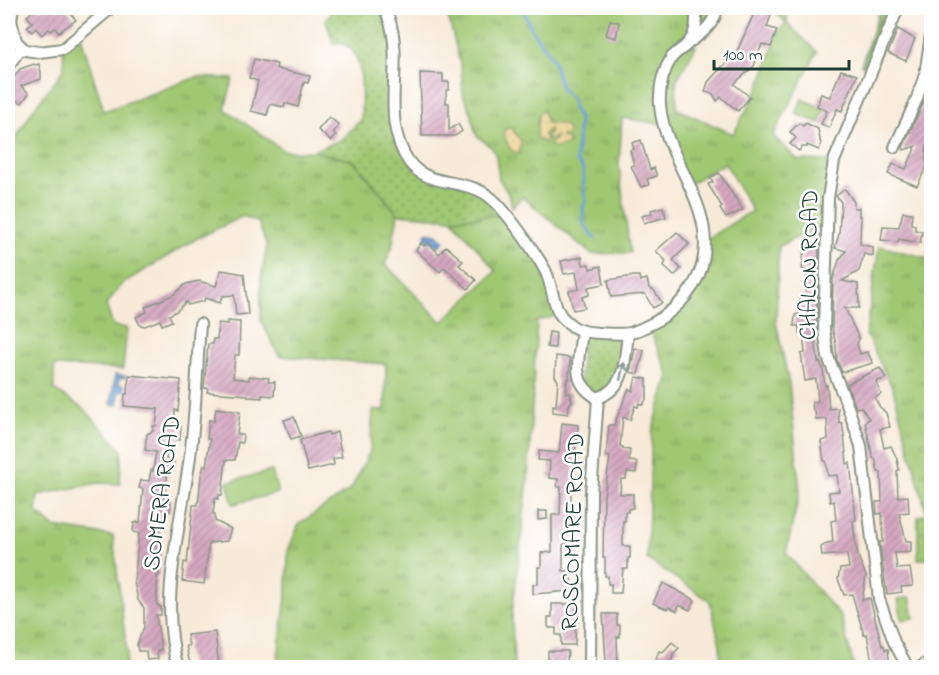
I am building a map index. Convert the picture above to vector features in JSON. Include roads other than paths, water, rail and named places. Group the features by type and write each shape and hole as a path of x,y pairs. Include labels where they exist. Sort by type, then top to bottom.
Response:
{"street":[{"path":"14,8 12,27 16,41 21,48 30,52 63,49 111,8"},
{"path":"384,8 390,23 394,48 392,102 394,121 409,162 425,176 472,188 491,198 506,214 545,271 560,315 574,327 582,331 628,334 666,316 679,305 699,277 704,257 703,221 663,124 660,88 666,69 674,55 710,26 717,8"},
{"path":"689,43 696,24 694,8"},
{"name":"CHALON ROAD","path":"898,8 834,161 828,198 824,329 828,357 861,446 879,598 894,642 908,668"},
{"path":"895,147 925,75 932,28"},
{"path":"8,66 21,48"},
{"name":"SOMERA ROAD","path":"178,668 171,627 170,586 191,448 200,324"},
{"path":"582,331 578,372 580,382 587,392 598,398 610,394 617,387 621,378 628,334"},
{"name":"ROSCOMARE ROAD","path":"590,668 591,493 598,398"}],"water":[{"path":"427,232 437,234 444,241 438,247 433,242 425,240"},
{"path":"115,375 125,376 125,378 119,378 119,384 124,385 124,391 119,391 118,405 111,404"}],"waterway":[{"path":"522,8 533,32 553,59 561,89 572,99 573,109 579,118 576,161 582,167 584,179 586,200 583,207 584,225 595,238"}]}
